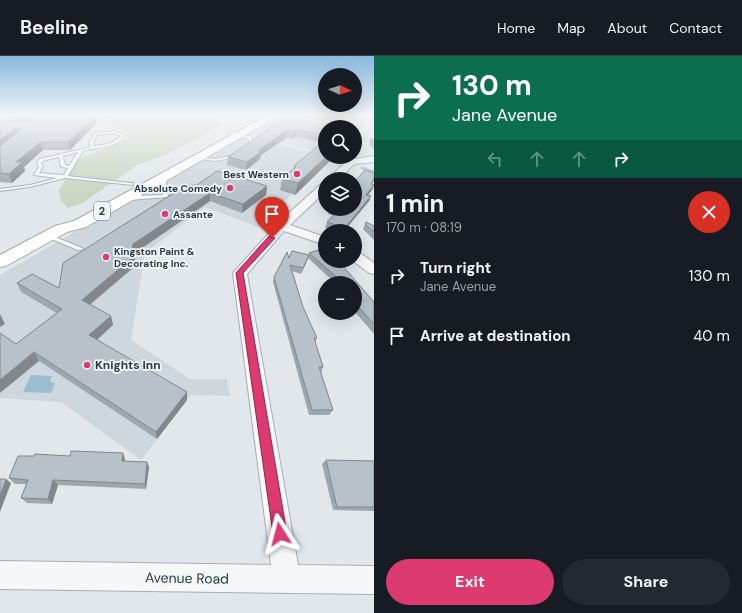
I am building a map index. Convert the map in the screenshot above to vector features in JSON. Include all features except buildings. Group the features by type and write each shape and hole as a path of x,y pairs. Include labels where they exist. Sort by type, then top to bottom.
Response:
{"main road":[{"name":"2","path":"54,233 67,219 136,186 223,140"},
{"name":"2","path":"0,262 54,233 80,224 121,200 136,186 168,174 225,140"}],"street":[{"path":"340,172 351,162 374,159"},
{"path":"287,580 240,273 282,226 318,193"},
{"path":"282,226 318,238"},
{"path":"362,261 374,270"},
{"name":"Avenue Road","path":"0,575 374,580"}],"lane":[{"path":"92,140 90,143 92,146"},
{"path":"119,140 109,145 92,146 40,160 39,163 41,167 36,174 136,186 149,192 166,196"},
{"path":"243,151 252,144 251,140"},
{"path":"0,190 30,186 65,177 72,168 81,150"},
{"path":"61,155 63,166 72,168"},
{"path":"197,158 215,160 236,156"},
{"path":"166,196 164,182 168,174"},
{"path":"121,200 166,196"},
{"path":"54,233 80,248"}],"shaded area":[{"path":"234,140 262,140 318,154 318,164 321,164 259,227 205,207 145,253 131,340 190,379 227,379 230,396 191,395 141,460 61,402 0,398 0,275"},
{"path":"273,140 318,140 318,151"}],"green space":[{"path":"126,140 195,140 167,154 137,165 81,204 67,208 61,200 59,190 78,159"}],"water":[{"path":"31,375 52,376 50,382 55,383 51,393 23,392"}],"waterway":[{"path":"362,168 374,172"}],"place":[{"name":"Best Western","path":"297,174"},
{"name":"Absolute Comedy","path":"230,188"},
{"name":"Assante","path":"165,214"},
{"name":"Kingston Paint & Decorating Inc.","path":"106,257"},
{"name":"Knights Inn","path":"87,365"}],"route":[{"path":"272,238 240,273 280,534"}]}
